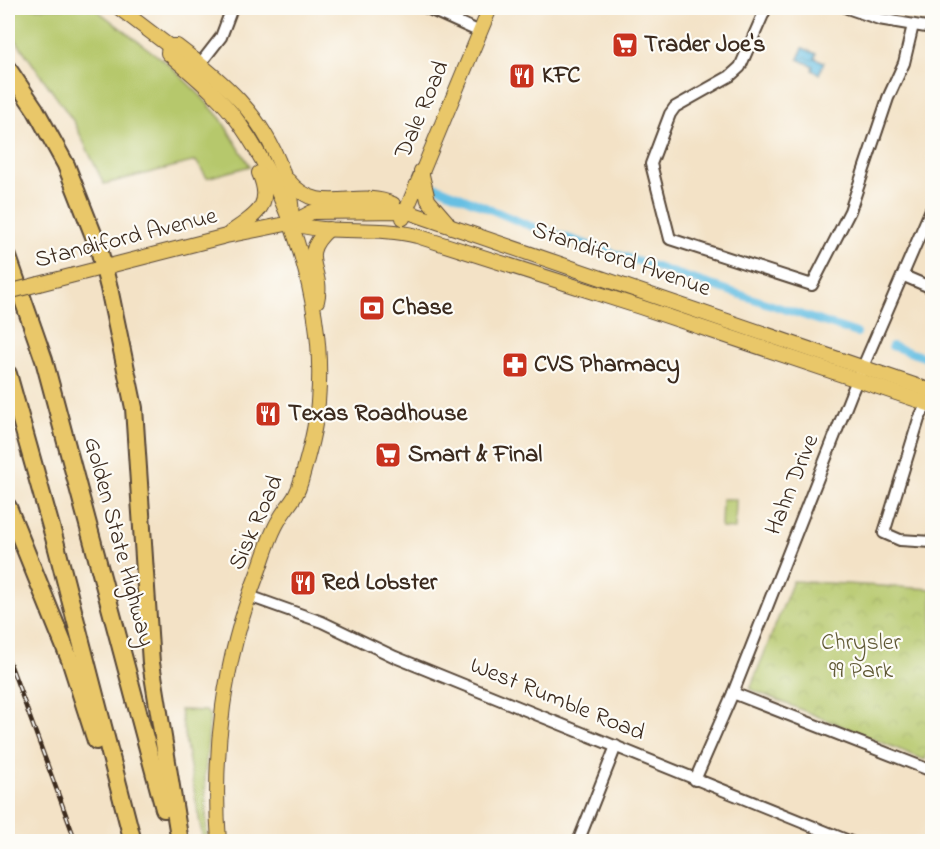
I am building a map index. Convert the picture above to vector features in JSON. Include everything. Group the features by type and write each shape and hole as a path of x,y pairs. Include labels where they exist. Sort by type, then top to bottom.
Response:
{"highway":[{"path":"8,69 35,109 66,165 99,249 134,408 151,663 180,842"},
{"name":"Golden State Highway","path":"8,257 44,360 173,842"},
{"path":"8,374 55,541 133,842"},
{"path":"8,507 70,660 92,725 124,842"}],"main road":[{"name":"Sisk Road","path":"119,8 169,46 177,46 232,90 258,121 270,141 293,202 291,223"},
{"name":"Dale Road","path":"400,231 405,211 421,171 490,8"},
{"name":"Sisk Road","path":"169,46 168,53 211,91 244,132 291,223 314,312 319,343 318,403 311,444 295,499 279,520 249,596 234,645 224,695 217,779 219,842"},
{"path":"211,91 250,154 265,194 264,203 258,212 226,236"},
{"path":"421,171 428,200 451,225"},
{"path":"283,175 295,189 309,198 390,202 405,211"},
{"name":"Standiford Avenue","path":"8,292 226,236 291,223 312,212 405,211 451,225 861,372 931,400"},
{"name":"Standiford Avenue","path":"291,223 312,230 400,231 861,372"},
{"path":"314,312 318,295 311,251 315,242 329,229"}],"street":[{"path":"200,64 221,37 232,8"},
{"path":"427,8 480,32"},
{"path":"766,8 740,67 730,76 675,107 670,114 651,164 670,239 812,285 849,211 888,98 904,63 913,25"},
{"path":"847,8 868,16 933,28"},
{"name":"Hahn Drive","path":"695,780 733,693 861,372 933,207"},
{"path":"904,276 933,288"},
{"path":"931,400 919,419 884,533 900,540 933,542"},
{"name":"West Rumble Road","path":"249,596 322,622 395,657 850,842"},
{"path":"733,693 933,771"},
{"path":"578,842 616,746"}],"green space":[{"path":"8,8 94,8 168,64 200,95 221,119 250,166 207,178 196,161 104,184 74,122 8,29"},
{"path":"722,499 736,499 735,529 721,528"},
{"name":"Chrysler 99 Park","path":"793,581 932,589 932,742 925,760 750,689"},
{"path":"180,710 206,711 210,716 205,773 207,841 203,841"}],"water":[{"path":"803,48 816,54 815,58 824,62 819,74 812,70 813,66 798,59"}],"waterway":[{"path":"438,187 525,224 857,333"},
{"path":"892,346 932,360"}],"railway":[{"path":"8,658 76,842"}],"place":[{"name":"Trader Joe's","path":"625,45"},
{"name":"KFC","path":"522,76"},
{"name":"Chase","path":"372,308"},
{"name":"CVS Pharmacy","path":"515,365"},
{"name":"Texas Roadhouse","path":"268,414"},
{"name":"Smart & Final","path":"388,455"},
{"name":"Red Lobster","path":"303,583"}]}
